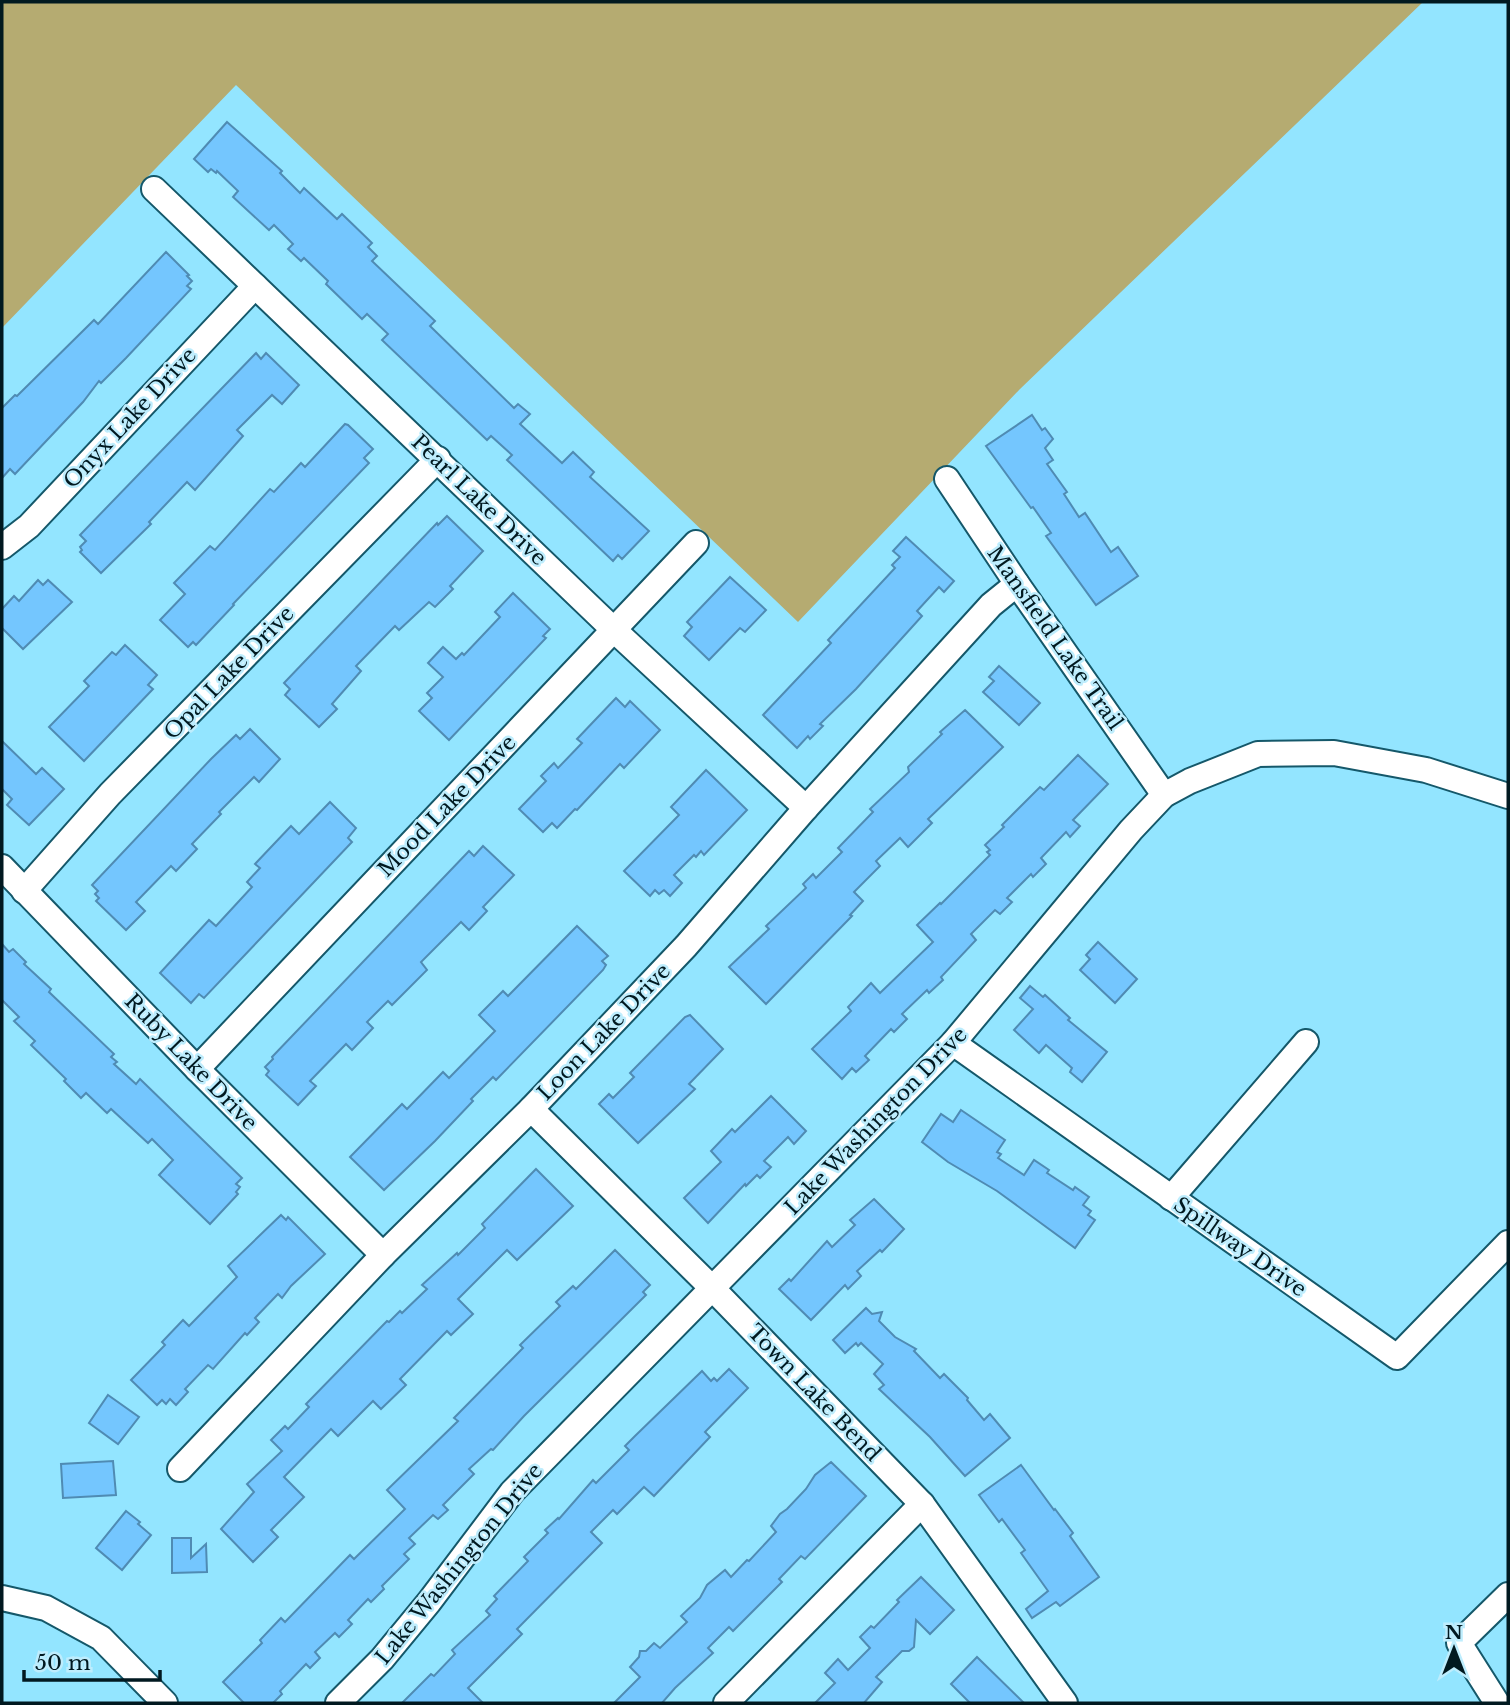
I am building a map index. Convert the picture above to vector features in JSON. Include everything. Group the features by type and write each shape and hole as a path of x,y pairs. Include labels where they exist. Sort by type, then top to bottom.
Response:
{"street":[{"name":"Pearl Lake Drive","path":"154,189 614,630 806,808"},
{"name":"Onyx Lake Drive","path":"2,547 29,526 255,286"},
{"name":"Opal Lake Drive","path":"24,891 110,794 438,459"},
{"name":"Mansfield Lake Trail","path":"947,479 1164,795"},
{"name":"Mood Lake Drive","path":"197,1069 696,543"},
{"name":"Loon Lake Drive","path":"180,1469 383,1255 531,1109 686,946 806,808 991,605 1017,584"},
{"name":"Lake Washington Drive","path":"338,1703 382,1659 512,1492 953,1043 1131,830 1164,795 1190,781 1258,754 1334,753 1426,770 1508,796"},
{"name":"Ruby Lake Drive","path":"2,867 197,1069 383,1255"},
{"path":"1171,1198 1306,1042"},
{"name":"Spillway Drive","path":"953,1043 1397,1357 1508,1243"},
{"name":"Town Lake Bend","path":"531,1109 713,1289 922,1504 1065,1703"},
{"path":"726,1703 922,1504"},
{"path":"1497,1703 1459,1643 1508,1595"},
{"path":"2,1598 47,1608 101,1638 165,1703"}],"shaded area":[{"path":"2,2 1423,2 1020,389 798,622 236,85 2,328"}],"building":[{"path":"227,122 282,171 280,173 300,193 304,188 337,219 342,214 372,243 368,247 377,256 372,261 435,321 430,326 514,408 518,404 530,414 520,424 562,463 573,452 594,472 590,477 649,531 622,559 618,555 613,561 507,460 512,455 491,436 487,440 382,340 388,334 367,314 362,319 304,258 301,261 288,249 293,244 274,225 269,230 233,197 238,191 217,171 216,173 211,169 208,172 194,159"},
{"path":"166,252 189,275 187,276 192,281 187,286 191,289 101,383 99,381 83,402 15,474 10,469 2,478 2,408 94,320 98,324"},
{"path":"256,353 261,359 266,353 299,385 282,404 272,395 237,430 243,436 195,490 187,482 149,522 151,524 101,573 80,552 80,547 86,541 80,535"},
{"path":"1032,415 1042,430 1045,428 1053,439 1045,448 1053,460 1047,464 1067,492 1064,494 1079,517 1085,513 1111,552 1118,547 1138,576 1096,605 1046,536 1051,533 986,446"},
{"path":"345,424 373,449 364,458 369,463 196,645 193,642 188,647 160,620 185,594 174,583 210,546 215,550 270,489 274,492 301,463 305,467"},
{"path":"447,516 483,551 450,586 453,589 435,607 429,602 399,630 395,626 356,666 361,671 332,704 337,709 319,727 285,695 290,689 284,683 437,523 438,525"},
{"path":"906,537 954,581 944,592 939,587 917,611 922,616 856,689 820,724 823,726 797,748 763,715 831,643 828,640 895,568 892,565 900,557 893,551"},
{"path":"730,577 766,610 745,632 740,628 709,660 684,636 692,627 687,622"},
{"path":"38,580 43,585 48,580 72,602 23,649 2,628 2,609 14,596 19,601"},
{"path":"513,593 550,629 543,636 546,638 449,740 419,711 432,698 427,693 443,677 428,663 443,647 456,659 462,653 464,655 500,617 495,612"},
{"path":"125,645 157,675 148,685 153,689 84,761 49,727 89,686 84,681 112,652 116,655"},
{"path":"999,666 1040,703 1019,725 983,692 994,681 989,677"},
{"path":"616,698 625,707 630,701 660,730 624,768 620,764 557,828 552,823 543,832 519,809 546,781 541,776 554,763 558,768 582,743 577,739"},
{"path":"965,710 1003,747 928,819 932,823 908,847 900,838 876,861 880,866 854,892 863,901 850,915 852,916 766,1004 729,967 769,929 766,926 806,888 803,884 813,874 816,878 842,852 838,848 873,812 870,809 909,772 908,767 942,734 940,732"},
{"path":"250,729 280,759 259,782 254,777 219,812 221,814 192,844 197,849 176,871 171,866 136,902 145,911 126,930 96,901 99,898 95,894 98,891 92,885 211,759 236,735 240,739"},
{"path":"2,741 36,774 42,768 64,789 29,825 7,805 12,799 2,789"},
{"path":"1078,755 1108,784 1073,820 1080,826 1070,837 1066,832 1041,858 1046,864 1033,877 1031,874 1007,898 1012,902 1000,914 995,910 971,934 976,940 941,977 943,980 929,993 927,990 902,1014 907,1019 894,1032 891,1029 865,1056 869,1060 856,1072 852,1068 842,1079 812,1049 851,1011 848,1007 871,983 880,993 933,942 917,925 990,855 987,852 990,850 985,845 1004,827 1002,825 1040,787 1044,790"},
{"path":"706,770 747,810 704,855 701,851 696,857 694,855 674,875 682,883 670,896 664,890 659,894 655,890 650,896 624,871 679,815 671,807"},
{"path":"330,802 356,828 348,838 352,842 204,998 199,994 191,1003 160,973 209,920 216,926 252,887 247,882 260,868 255,864 291,826 299,834"},
{"path":"483,846 514,875 483,907 487,911 469,930 461,922 421,962 427,970 392,1005 388,1001 367,1022 373,1028 352,1050 346,1044 310,1081 316,1086 298,1105 266,1075 269,1071 265,1067 272,1057 469,851 474,856"},
{"path":"577,926 608,956 602,961 606,965 603,970 496,1080 493,1077 471,1099 473,1101 435,1141 384,1190 350,1157 402,1104 407,1109 443,1072 449,1078 495,1031 479,1015 503,991 508,996"},
{"path":"1098,942 1137,979 1115,1003 1080,970 1090,959 1086,955"},
{"path":"2,944 9,952 13,949 26,962 24,964 51,989 49,992 114,1054 111,1057 117,1062 114,1064 136,1084 140,1079 242,1178 236,1184 240,1187 236,1192 238,1194 210,1224 159,1175 173,1160 152,1139 148,1143 111,1109 107,1113 86,1093 81,1098 64,1081 66,1079 31,1045 35,1041 14,1021 19,1017 2,1000"},
{"path":"1030,986 1043,997 1045,995 1070,1018 1068,1020 1107,1052 1082,1082 1070,1072 1072,1068 1046,1045 1039,1053 1014,1030 1033,1009 1020,998"},
{"path":"690,1015 723,1049 689,1084 695,1089 638,1143 599,1104 609,1094 613,1098 634,1077 630,1073"},
{"path":"771,1096 806,1131 794,1144 788,1137 764,1161 771,1167 760,1178 757,1175 746,1186 745,1184 708,1223 684,1198 721,1162 711,1151 732,1129 735,1132"},
{"path":"961,1110 1005,1140 997,1152 1001,1154 998,1158 1024,1175 1034,1160 1049,1170 1047,1173 1089,1197 1083,1205 1091,1211 1088,1215 1095,1220 1075,1248 997,1191 948,1162 922,1142 941,1114 953,1122"},
{"path":"536,1169 573,1206 517,1260 507,1250 458,1299 473,1314 451,1335 447,1331 400,1379 406,1385 381,1409 373,1401 338,1436 331,1429 284,1477 304,1497 271,1530 278,1537 253,1562 221,1529 254,1492 247,1484 282,1451 271,1440 285,1426 288,1429 309,1407 306,1404 387,1321 400,1311 402,1313 427,1289 422,1285 485,1228 482,1224"},
{"path":"874,1199 904,1229 882,1252 880,1250 857,1271 861,1276 848,1289 845,1285 811,1320 779,1289 789,1279 791,1281 827,1241 832,1247 855,1225 850,1220"},
{"path":"281,1215 286,1220 288,1217 325,1254 282,1298 278,1294 255,1318 259,1322 247,1335 245,1333 213,1369 208,1365 185,1389 188,1392 176,1405 170,1399 166,1404 162,1400 157,1405 131,1380 165,1345 162,1342 183,1320 189,1326 237,1277 228,1266"},
{"path":"615,1250 650,1285 643,1292 646,1295 493,1450 469,1469 474,1474 443,1505 448,1510 438,1519 433,1515 409,1538 415,1544 404,1554 409,1559 382,1586 384,1589 371,1602 368,1599 348,1620 352,1624 339,1637 335,1633 315,1652 320,1658 310,1668 306,1664 280,1691 282,1694 273,1703 244,1703 223,1682 262,1643 260,1640 281,1618 285,1622 350,1555 354,1559 405,1509 387,1490 458,1421 454,1418 523,1348 520,1345 560,1306 556,1302 573,1286 576,1289"},
{"path":"866,1308 872,1314 882,1312 879,1321 895,1337 916,1349 914,1351 940,1378 944,1374 968,1398 984,1420 990,1414 1010,1438 965,1476 930,1437 879,1389 884,1385 874,1374 883,1364 861,1343 858,1346 856,1343 845,1353 833,1340"},
{"path":"729,1369 748,1388 705,1432 710,1437 654,1496 644,1487 617,1514 613,1510 591,1532 602,1543 517,1629 522,1634 468,1688 483,1703 402,1703 431,1674 434,1676 455,1654 452,1650 490,1615 486,1611 497,1599 494,1596 528,1561 524,1557 548,1533 545,1530 559,1519 593,1480 596,1483 629,1450 625,1446 702,1371 711,1381 714,1378 717,1381"},
{"path":"108,1395 139,1417 118,1444 89,1423"},
{"path":"113,1461 116,1495 63,1498 61,1464"},
{"path":"831,1462 866,1496 805,1559 801,1556 779,1579 782,1582 733,1631 729,1627 708,1648 713,1653 662,1703 614,1703 640,1677 630,1667 639,1657 640,1651 646,1651 654,1643 660,1648 687,1622 681,1616 700,1598 707,1585 725,1570 731,1577 749,1561 776,1532 771,1526 780,1514 806,1489 815,1475"},
{"path":"1021,1465 1073,1533 1070,1536 1099,1577 1060,1606 1056,1602 1032,1618 1026,1609 1048,1591 1021,1553 1025,1550 1002,1519 999,1522 979,1495"},
{"path":"126,1511 151,1535 122,1570 96,1548"},
{"path":"172,1538 191,1538 191,1558 206,1544 207,1572 172,1573"},
{"path":"921,1577 954,1610 930,1634 916,1620 914,1647 909,1651 902,1651 876,1677 882,1682 864,1703 815,1703 835,1683 825,1673 838,1659 848,1670 870,1648 860,1637 871,1626 874,1628"},
{"path":"977,1657 1024,1703 970,1703 951,1684"}]}
